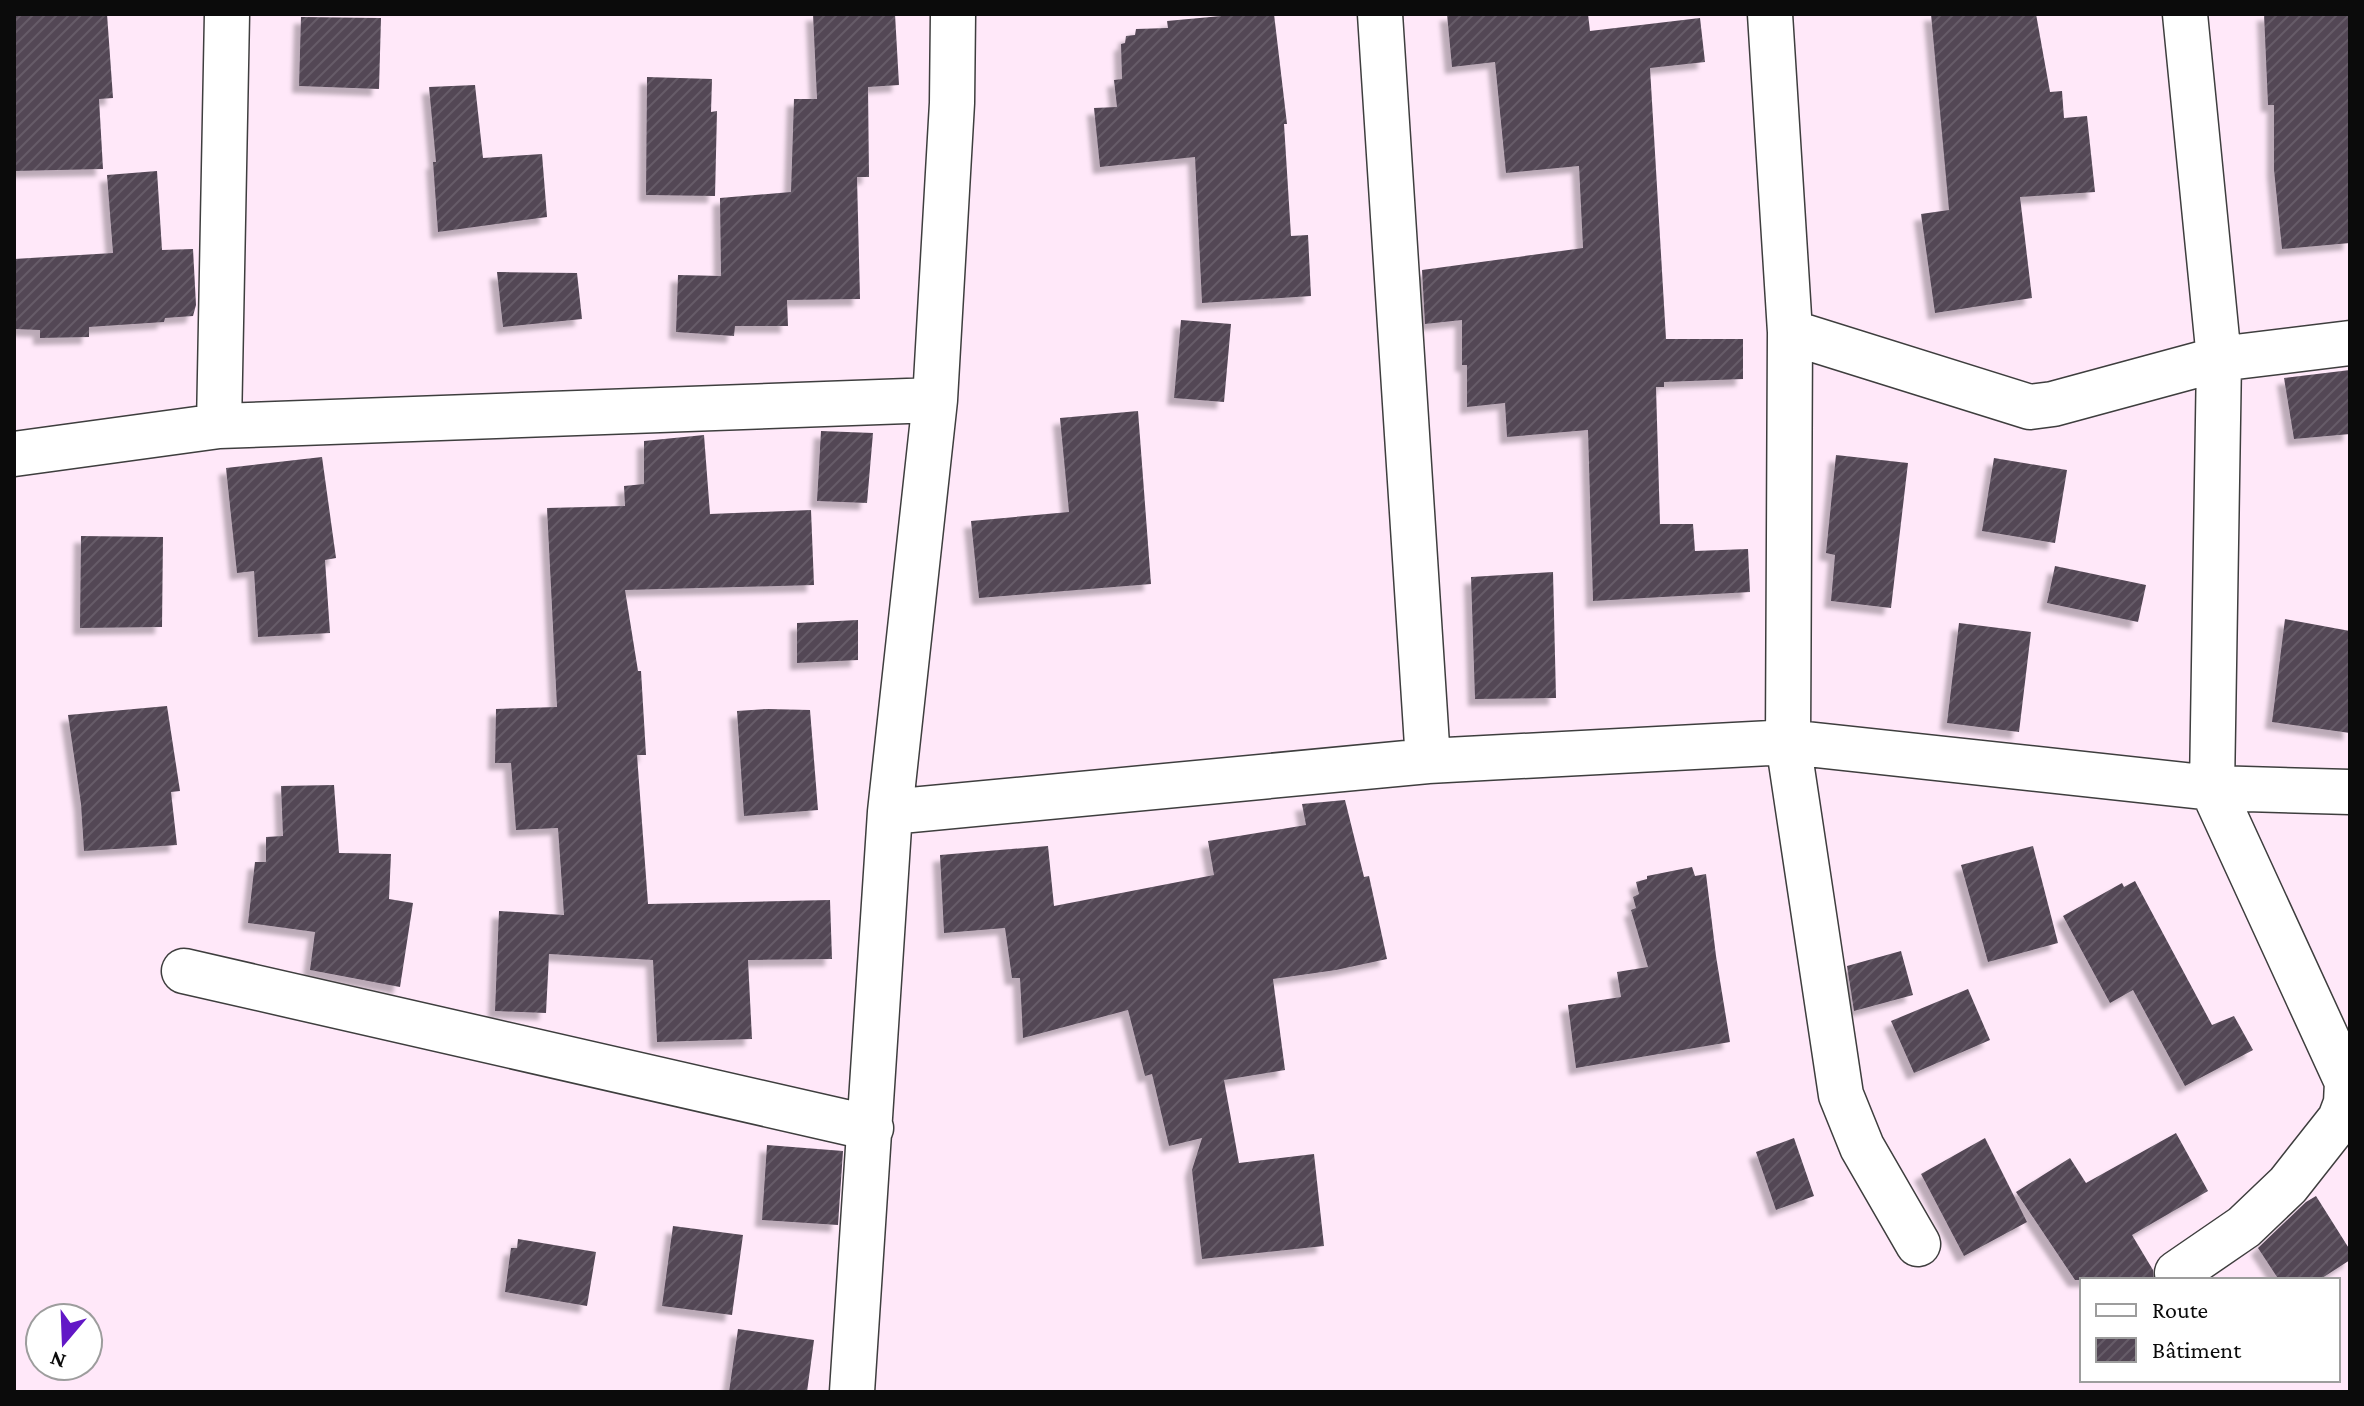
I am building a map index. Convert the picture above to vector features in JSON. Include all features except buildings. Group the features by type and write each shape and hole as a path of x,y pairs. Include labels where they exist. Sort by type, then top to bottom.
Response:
{"street":[{"path":"219,426 227,14"},
{"path":"852,1392 890,812 935,400 952,103 953,14"},
{"path":"1380,14 1428,761"},
{"path":"1770,14 1790,332 1788,742 1841,1095 1862,1147 1918,1244"},
{"path":"2177,1273 2244,1227 2288,1185 2340,1119 2346,1103 2347,1082 2212,788 2219,359 2185,14"},
{"path":"1790,332 2030,407 2053,404 2219,359 2350,343"},
{"path":"14,454 219,426 935,400"},
{"path":"890,812 1428,761 1788,742 2212,788 2350,792"},
{"path":"184,971 871,1128"}]}
